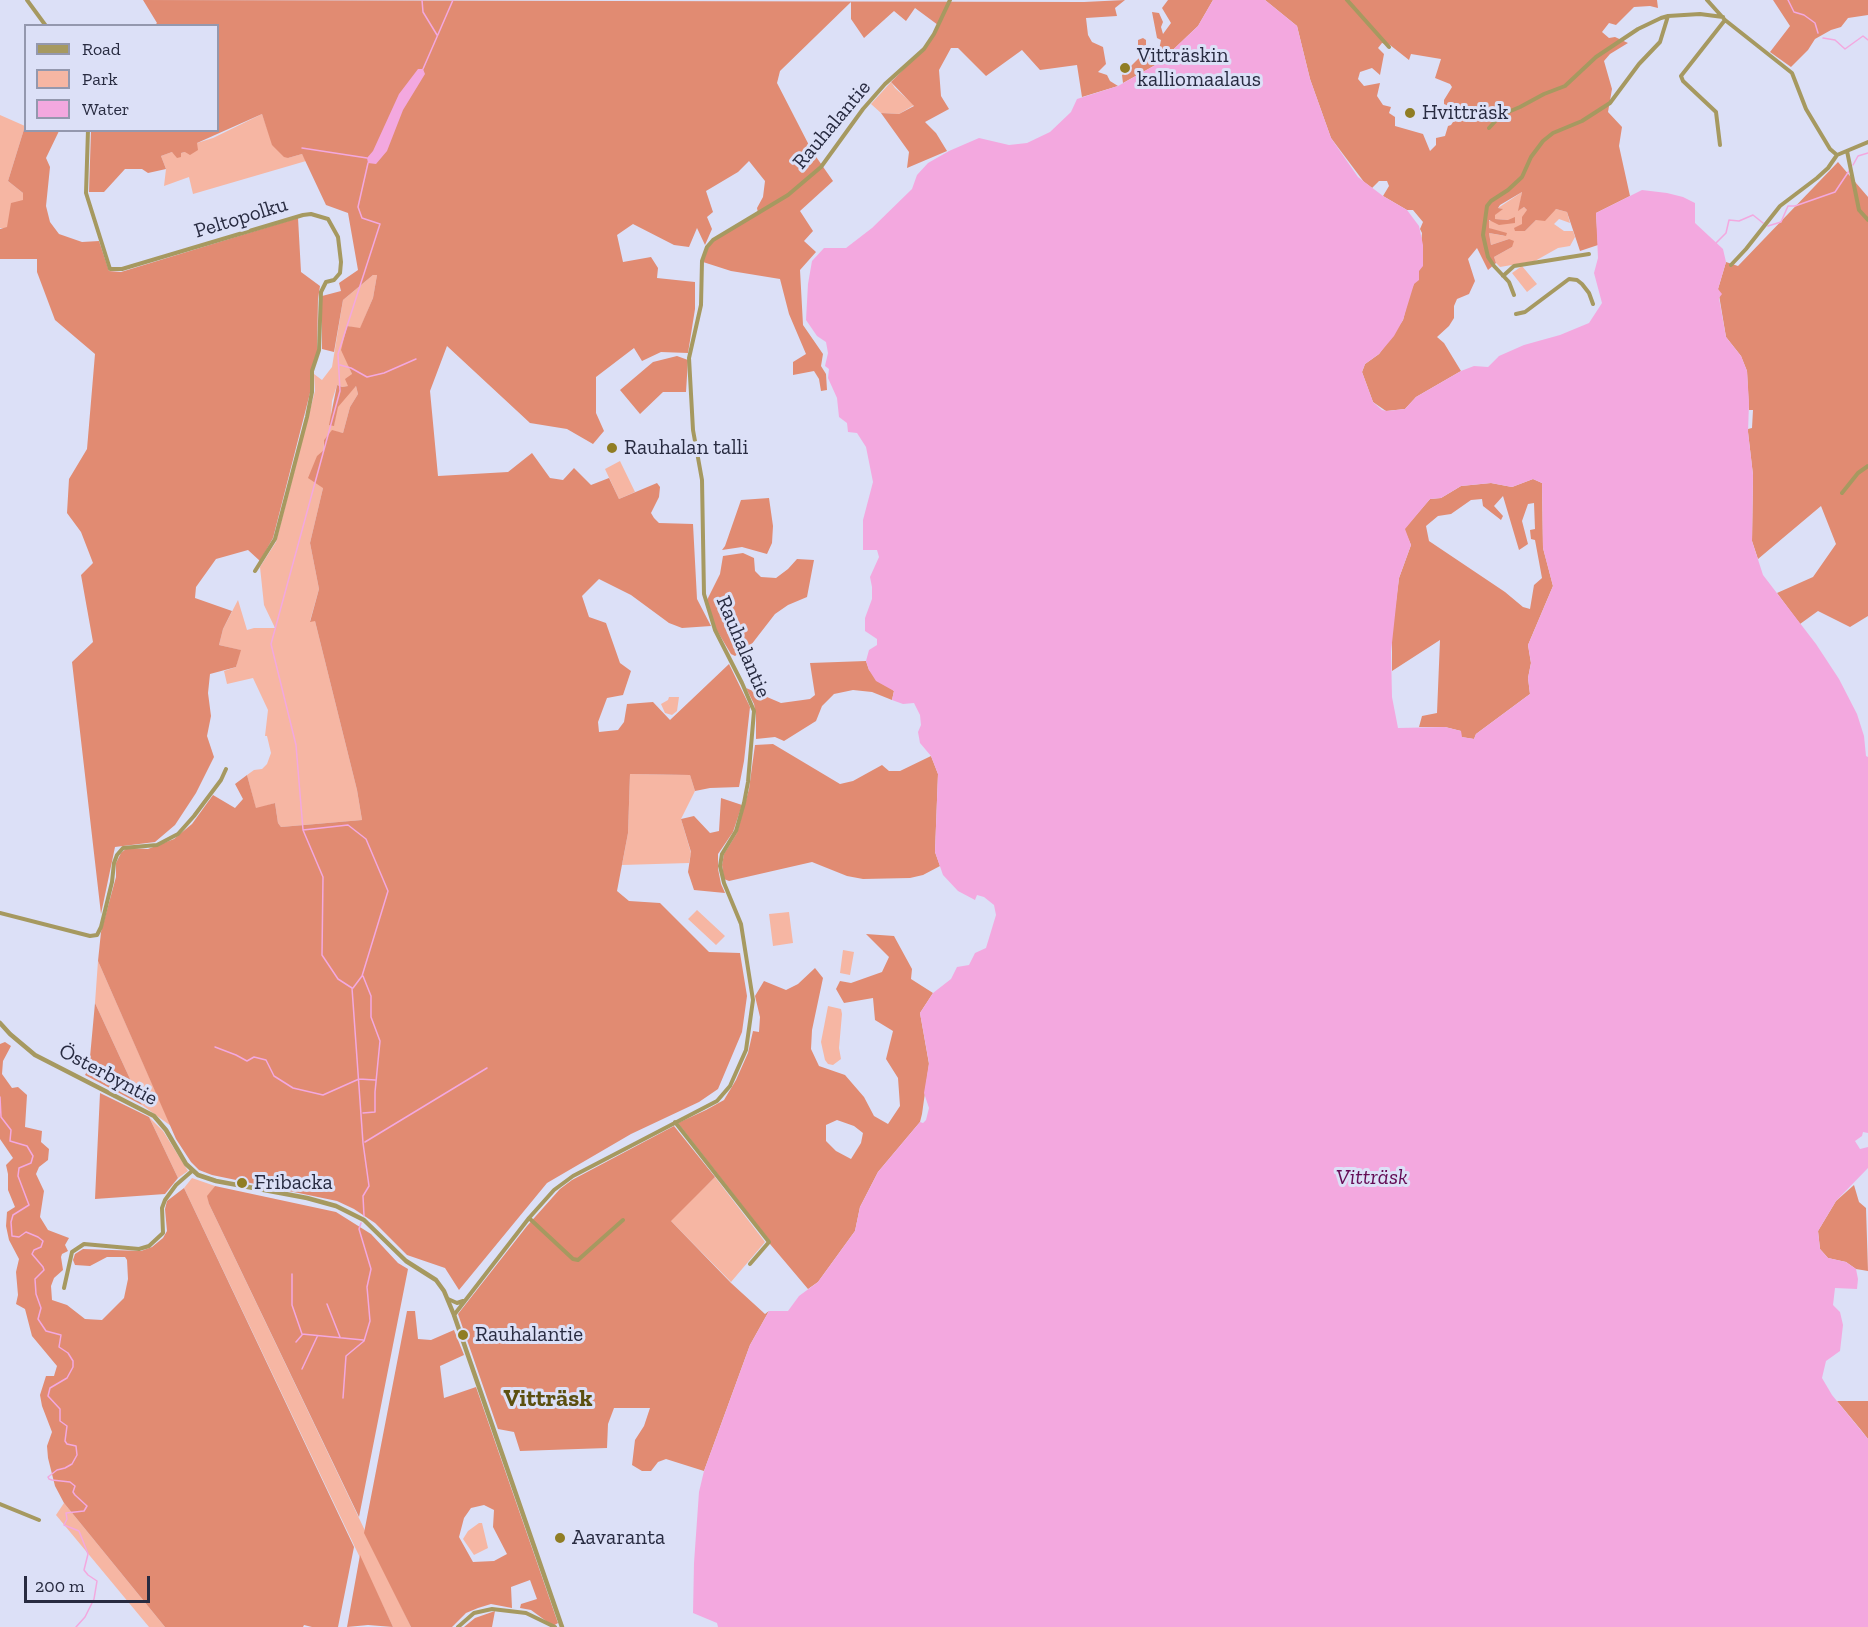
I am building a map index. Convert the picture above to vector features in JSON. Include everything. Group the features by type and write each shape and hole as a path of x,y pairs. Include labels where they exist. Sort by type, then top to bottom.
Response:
{"street":[{"path":"27,0 45,24"},
{"name":"Rauhalantie","path":"454,1315 545,1198 573,1176 717,1101 730,1086 746,1050 754,1008 741,924 724,883 720,866 722,854 736,831 744,803 754,719 752,703 715,630 704,594 702,480 693,430 689,358 701,305 702,261 707,247 713,240 788,195 821,166 863,109 885,84 924,49 950,0"},
{"path":"1347,0 1389,47"},
{"path":"1700,14 1704,11 1707,1 1724,19 1792,73 1806,110 1830,149 1837,155"},
{"path":"1489,128 1501,115 1565,86 1596,57 1638,29 1660,18 1700,14 1724,19"},
{"path":"1514,295 1509,282 1488,257 1483,225 1486,206 1522,177 1543,141 1553,133 1582,121 1610,103 1639,64 1660,42 1668,16"},
{"path":"1720,145 1716,112 1683,81 1681,76 1724,19"},
{"name":"Peltopolku","path":"88,132 86,193 111,269 122,269 303,215 311,214 328,219 338,237 340,273 334,280 326,282 321,292 319,350 312,371 312,392 307,417 275,539 255,571"},
{"path":"1731,265 1780,206 1822,173 1837,155 1868,142"},
{"path":"1847,151 1859,210 1868,219"},
{"path":"1503,276 1514,266 1589,254"},
{"path":"1516,315 1525,312 1569,279 1577,280 1582,284 1592,297 1593,304"},
{"path":"1842,493 1858,473 1868,466"},
{"path":"0,914 90,936 97,935 101,927 117,855 123,848 157,845 178,834 221,780 226,769"},
{"name":"Österbyntie","path":"0,1023 35,1055 154,1116 166,1130 192,1171"},
{"path":"675,1122 769,1242 750,1264"},
{"path":"64,1288 72,1252 84,1244 139,1249 149,1246 164,1233 162,1208 165,1200 176,1185 192,1171 205,1179 307,1198 336,1206 375,1229 406,1261 436,1280 447,1299 562,1627"},
{"path":"529,1218 573,1259 578,1260 623,1220"},
{"path":"447,1299 457,1303 464,1301"},
{"path":"0,1504 39,1520"},
{"path":"458,1627 474,1613 492,1609 526,1613 555,1627"}],"green space":[{"path":"891,82 914,105 899,114 881,113 871,104"},
{"path":"262,114 273,145 288,158 302,154 306,161 193,194 189,177 164,186 166,169 161,156 172,152 181,157 181,153 197,143 213,138"},
{"path":"0,115 24,126 24,129 8,181 23,193 23,201 7,228 0,228"},
{"path":"1522,192 1519,210 1524,207 1527,210 1525,231 1536,220 1556,209 1567,212 1570,223 1559,219 1554,224 1564,231 1573,231 1575,237 1570,246 1558,248 1535,261 1500,267 1494,257 1512,247 1509,239 1491,245 1489,233 1505,236 1489,228 1488,221 1508,220 1495,219 1494,215 1502,209 1498,208"},
{"path":"1522,266 1537,284 1527,292 1512,273"},
{"path":"373,275 377,275 373,298 360,329 347,326 342,350 352,374 348,386 337,385 332,401 331,415 334,425 337,407 345,396 356,386 358,394 350,407 343,433 332,431 324,440 323,488 310,543 319,589 310,621 315,621 357,790 362,820 281,827 278,823 275,803 256,809 247,775 254,770 262,769 267,764 271,753 267,736 265,736 268,710 253,678 227,684 224,671 236,667 240,650 219,645 223,629 238,600 247,630 275,628 264,605 260,567 276,542 315,391 314,374 322,380 332,367 343,300"},
{"path":"620,461 635,492 619,499 605,469"},
{"path":"669,697 679,697 677,711 672,715 665,713 661,704"},
{"path":"630,774 690,775 695,791 681,819 691,853 689,863 622,865 628,833"},
{"path":"697,910 725,936 716,945 688,919"},
{"path":"789,912 793,943 773,946 769,914"},
{"path":"843,950 854,952 850,975 840,973"},
{"path":"98,961 171,1126 142,1105 95,1003"},
{"path":"828,1006 841,1009 842,1014 839,1048 841,1059 833,1065 828,1064 825,1060 821,1042"},
{"path":"149,1117 163,1131 188,1171 178,1178"},
{"path":"715,1177 765,1242 731,1282 670,1220"},
{"path":"192,1178 215,1186 208,1196 209,1204 411,1627 393,1627 184,1188"},
{"path":"64,1503 165,1627 149,1627 56,1515"},
{"path":"482,1523 488,1548 474,1555 463,1539 468,1531"}],"shaded area":[{"path":"143,0 1084,2 1125,0 1115,8 1117,16 1086,18 1088,35 1092,42 1103,47 1106,64 1098,72 1107,75 1110,81 1118,86 1082,97 1077,65 1040,70 1022,50 986,76 958,48 951,48 939,70 941,96 949,109 925,122 936,133 947,151 907,168 909,152 881,113 899,114 914,106 891,82 924,49 938,25 915,8 906,21 894,11 864,38 851,19 851,2 780,71 777,83 812,151 833,181 800,211 813,231 804,241 816,252 800,270 803,325 823,354 821,366 826,374 827,390 821,391 819,379 814,371 793,375 793,362 806,354 789,314 780,279 731,271 703,262 714,240 758,213 757,208 763,197 765,181 749,161 738,172 706,191 713,212 707,217 712,229 705,245 697,228 689,247 674,245 633,224 617,235 623,262 651,257 658,268 657,278 695,282 695,309 688,353 661,352 642,361 634,348 596,377 596,413 604,431 593,444 567,429 530,423 447,346 430,391 438,476 508,472 532,453 550,478 563,480 574,468 591,485 609,478 619,499 657,483 660,487 659,497 651,513 654,518 659,523 693,524 697,599 711,626 682,628 669,623 631,595 599,579 582,596 589,617 606,623 620,663 631,671 623,695 607,698 598,722 599,732 618,730 624,722 627,704 653,702 670,720 729,664 750,707 739,787 695,791 690,775 630,774 628,833 617,891 629,901 660,903 709,952 740,953 747,996 742,1032 718,1089 699,1102 631,1134 547,1183 459,1290 445,1268 407,1255 375,1223 337,1201 212,1175 199,1170 176,1139 98,961 101,932 116,877 116,863 121,853 127,848 148,849 174,839 192,824 213,795 235,808 243,799 235,784 247,775 256,808 275,803 278,823 281,827 362,820 357,790 315,621 310,622 319,589 310,543 323,488 308,478 317,456 324,450 324,440 332,430 343,433 350,407 358,394 356,386 338,407 334,426 329,425 337,385 348,386 345,379 352,374 341,350 347,326 360,328 373,298 377,275 373,275 343,300 334,352 322,349 322,296 341,291 339,283 358,270 348,213 326,205 302,154 284,157 272,145 262,114 197,143 198,150 190,155 185,152 177,158 172,152 161,156 166,169 148,173 142,169 125,169 104,192 89,192 91,132 219,132 219,24 157,23"},
{"path":"1168,0 1213,0 1198,26 1159,63 1123,83 1122,75 1139,58 1141,51 1138,40 1143,38 1146,40 1146,51 1159,50 1161,40 1157,38 1152,12 1159,13 1163,22 1161,27 1163,34 1171,23 1162,8"},
{"path":"1265,0 1657,0 1658,8 1634,7 1616,25 1609,23 1602,32 1609,38 1615,37 1628,43 1610,54 1604,61 1612,89 1608,112 1622,127 1619,146 1630,196 1596,213 1598,245 1580,251 1567,212 1556,209 1545,221 1536,220 1525,231 1515,231 1514,228 1522,224 1522,217 1527,210 1524,207 1518,211 1522,192 1500,205 1498,208 1503,209 1495,215 1495,219 1508,220 1515,217 1515,223 1499,225 1489,220 1489,228 1507,233 1506,236 1489,233 1491,245 1509,239 1514,241 1512,247 1494,257 1496,263 1488,270 1477,248 1468,259 1475,281 1469,294 1457,299 1454,306 1454,318 1437,337 1444,343 1461,371 1416,397 1405,409 1386,411 1373,402 1362,372 1365,364 1379,354 1403,320 1419,271 1422,233 1420,229 1423,222 1413,210 1407,210 1383,196 1389,186 1387,181 1379,181 1372,188 1364,182 1331,138 1310,79 1297,26","holes":["1382,43 1390,45 1409,60 1411,54 1441,59 1435,78 1452,87 1444,104 1451,107 1449,114 1453,122 1448,126 1445,136 1436,138 1436,145 1430,151 1423,134 1395,126 1395,117 1389,113 1391,107 1383,105 1377,96 1380,83 1364,86 1358,79 1360,72 1372,68 1380,75 1384,54 1378,48"]},
{"path":"1773,0 1868,0 1868,15 1848,18 1841,27 1815,39 1808,50 1791,67 1770,52 1790,26"},
{"path":"24,129 24,132 59,132 46,158 50,167 46,206 50,222 59,234 82,242 99,241 109,271 121,272 298,218 301,272 320,286 317,352 311,370 311,389 273,538 260,561 248,550 216,559 196,587 195,598 232,611 223,629 219,645 241,650 236,667 210,674 208,693 211,716 207,736 214,757 196,793 175,825 155,842 115,847 101,914 72,662 93,642 81,575 93,563 81,532 67,513 69,479 87,449 95,354 55,320 37,272 37,259 0,259 0,229 7,227 11,203 23,200 23,193 8,181"},
{"path":"1838,162 1868,197 1868,616 1850,627 1818,611 1800,624 1777,593 1813,577 1836,544 1821,506 1758,559 1752,541 1753,475 1748,432 1748,429 1752,428 1753,410 1749,410 1747,371 1741,356 1726,337 1718,289 1726,262 1738,266"},
{"path":"677,356 688,360 686,392 663,392 640,414 620,390 653,362"},
{"path":"1533,479 1542,483 1543,548 1553,586 1528,645 1531,663 1528,678 1530,694 1476,734 1474,739 1461,737 1461,731 1445,727 1419,727 1422,716 1437,713 1440,640 1392,671 1392,632 1399,578 1411,545 1404,529 1430,499 1441,498 1461,486 1491,483 1512,487","holes":["1503,496 1519,550 1528,544 1522,521 1528,504 1534,503 1535,529 1530,530 1531,539 1535,540 1542,578 1534,585 1530,609 1523,607 1505,592 1429,541 1426,526 1438,516 1451,514 1471,500 1482,499 1483,506 1501,520 1503,516 1494,506"]},
{"path":"769,498 773,526 772,543 767,554 742,547 722,550 741,500"},
{"path":"743,553 754,558 755,571 761,577 776,578 797,559 814,560 807,597 788,605 775,614 751,645 735,656 731,654 716,629 707,600 720,574 723,556"},
{"path":"866,661 869,670 894,691 892,700 872,692 853,690 834,694 822,706 816,721 784,741 775,737 756,739 754,704 746,688 781,703 810,699 815,695 810,663"},
{"path":"773,744 840,784 853,781 882,765 889,771 900,771 931,756 938,774 935,852 940,866 923,875 910,878 863,879 847,876 812,862 729,881 724,879 722,865 724,854 737,833 749,789 755,745"},
{"path":"721,798 742,805 733,832 718,854 718,869 725,893 694,890 688,872 691,852 681,819 694,816 710,833 719,831"},
{"path":"866,934 894,936 912,969 911,979 933,993 920,1013 929,1064 922,1114 920,1122 878,1172 860,1207 855,1231 818,1282 808,1289 770,1244 770,1241 678,1123 724,1100 748,1053 753,1031 759,1032 760,1017 755,996 764,981 786,990 798,984 815,968 823,978 812,1030 811,1049 819,1066 845,1075 864,1097 874,1116 888,1124 900,1106 898,1078 886,1059 893,1031 875,1020 873,998 844,1003 836,989 840,981 851,983 882,972 889,957","holes":["837,1120 854,1126 863,1133 861,1143 851,1159 836,1151 826,1141 826,1125"]},
{"path":"95,1003 142,1105 85,1075 89,1068"},
{"path":"5,1042 11,1046 3,1061 2,1074 12,1088 18,1087 27,1095 25,1127 42,1131 41,1142 49,1149 48,1160 39,1167 36,1174 44,1191 40,1217 48,1230 69,1238 65,1245 68,1251 61,1257 63,1270 54,1278 51,1286 52,1300 67,1305 85,1319 102,1320 124,1298 128,1279 127,1260 125,1257 107,1257 90,1266 75,1265 73,1260 75,1254 83,1249 141,1251 152,1247 163,1238 167,1231 165,1209 167,1201 184,1188 354,1547 338,1627 304,1625 303,1627 165,1627 64,1503 55,1486 48,1458 47,1446 52,1432 40,1395 46,1376 54,1376 57,1366 32,1336 25,1309 16,1304 18,1295 16,1272 19,1259 9,1240 6,1226 7,1212 15,1207 8,1190 6,1165 13,1158 0,1139 0,1044"},
{"path":"100,1093 149,1117 178,1178 165,1194 95,1199"},
{"path":"674,1126 715,1177 671,1221 731,1283 765,1314 769,1311 750,1345 704,1471 666,1459 658,1462 651,1471 642,1471 632,1465 635,1440 644,1426 650,1408 614,1408 608,1424 607,1448 520,1451 514,1432 498,1429 458,1314 527,1226 560,1189 572,1180"},
{"path":"1854,1185 1859,1202 1866,1208 1868,1271 1856,1269 1846,1262 1828,1258 1820,1249 1818,1231 1836,1201"},
{"path":"215,1186 336,1212 371,1234 398,1263 408,1269 359,1517 209,1204 207,1196"},
{"path":"407,1311 415,1311 418,1339 431,1340 454,1330 464,1355 440,1366 444,1398 476,1387 558,1623 553,1626 531,1610 520,1608 521,1604 537,1599 530,1580 511,1587 512,1608 491,1604 466,1613 452,1627 411,1627 364,1533","holes":["484,1505 494,1510 493,1527 507,1554 494,1561 473,1562 459,1537 464,1518 471,1508"]},
{"path":"1837,1401 1868,1401 1868,1439 1861,1430"},
{"path":"360,1555 393,1627 368,1625 347,1627"},
{"path":"495,1611 492,1627 464,1627 475,1618"}],"water":[{"name":"Vitträsk","path":"1213,0 1265,0 1297,26 1310,79 1331,138 1358,177 1407,210 1419,226 1423,245 1423,266 1419,271 1419,280 1414,284 1403,320 1394,336 1379,354 1365,364 1362,372 1373,402 1382,410 1405,409 1416,397 1461,371 1474,366 1488,367 1499,356 1524,345 1560,335 1589,323 1602,303 1594,273 1598,258 1596,213 1642,190 1667,193 1695,203 1695,223 1723,249 1726,262 1718,289 1722,294 1719,298 1726,337 1741,356 1747,371 1748,432 1753,475 1752,541 1763,575 1816,644 1839,679 1857,714 1868,757 1868,1133 1863,1132 1862,1136 1855,1141 1860,1149 1868,1147 1868,1168 1836,1201 1818,1231 1820,1249 1828,1258 1846,1262 1856,1269 1858,1279 1857,1289 1835,1288 1833,1305 1840,1312 1843,1325 1840,1351 1826,1361 1822,1378 1832,1395 1868,1439 1868,1627 718,1627 717,1623 693,1613 699,1492 704,1471 750,1345 769,1311 788,1311 799,1296 818,1282 855,1231 860,1207 878,1172 920,1122 923,1123 926,1120 929,1108 924,1093 929,1063 920,1013 933,993 951,979 957,967 969,965 975,953 986,948 996,915 994,905 984,897 977,895 975,900 958,891 943,875 935,852 938,774 931,756 920,743 918,732 921,725 920,715 914,703 903,704 892,700 894,691 876,681 866,661 869,650 877,645 877,639 865,631 865,618 872,599 870,577 879,557 877,550 863,550 863,520 873,482 866,447 857,433 848,432 847,423 839,417 837,398 828,378 829,369 825,366 828,353 826,342 817,336 806,320 812,261 824,248 846,248 872,228 912,189 917,175 928,163 979,138 1009,145 1027,143 1050,132 1071,112 1077,99 1118,86 1159,63 1198,26","holes":["1533,479 1542,483 1543,548 1553,586 1528,645 1531,663 1528,678 1530,694 1476,734 1474,739 1462,737 1461,731 1445,727 1398,728 1392,697 1391,652 1399,578 1411,545 1405,529 1430,499 1441,498 1461,486 1491,483 1512,487"]},
{"path":"418,69 423,69 425,74 403,110 387,151 376,164 368,163 367,158 373,151 399,94"}],"waterway":[{"path":"422,0 423,12 437,35"},
{"path":"423,69 453,0"},
{"path":"1788,0 1794,12 1804,15 1815,23 1818,33"},
{"path":"1823,38 1835,40 1845,49 1863,36 1868,40"},
{"path":"302,148 367,158"},
{"path":"1853,165 1858,156 1868,153"},
{"path":"364,1216 363,1196 369,1186 363,1143 352,988 338,979 322,955 323,877 303,830 296,745 271,644 340,391 338,354 380,224 362,218 358,207 368,163"},
{"path":"1768,226 1781,222 1788,206 1795,206 1835,192 1849,171"},
{"path":"1716,243 1726,233 1729,220 1739,221 1753,215 1763,223"},
{"path":"340,365 367,377 384,373 416,359"},
{"path":"303,830 348,825 366,839 388,891 362,976 353,988"},
{"path":"363,976 371,996 371,1017 380,1041 375,1112 363,1113"},
{"path":"215,1047 247,1061 254,1057 266,1060 274,1076 293,1088 323,1095 359,1079 375,1080"},
{"path":"365,1142 487,1068"},
{"path":"0,1097 1,1117 11,1130 10,1141 27,1146 33,1156 31,1163 19,1168 18,1176 29,1205 13,1215 12,1236 19,1237 26,1232 43,1241 41,1247 34,1250 32,1254 44,1270 35,1279 36,1294 41,1308 38,1319 46,1331 61,1335 59,1347 68,1353 73,1361 73,1367 67,1378 50,1388 48,1396 60,1409 60,1421 67,1426 65,1441 67,1444 76,1446 77,1455 72,1464 57,1470 48,1477 52,1480 70,1482 75,1486 73,1492 75,1495 87,1506 84,1511 66,1513 67,1519 64,1525 79,1531 88,1554 84,1570 97,1581 94,1599 85,1617 76,1627"},
{"path":"343,1398 346,1356 364,1341 370,1321 367,1287 371,1269 359,1229 361,1223"},
{"path":"292,1274 292,1305 302,1334 363,1340"},
{"path":"327,1304 340,1337"},
{"path":"296,1342 302,1335"},
{"path":"302,1369 317,1337"}],"place":[{"name":"Vitträskin kalliomaalaus","path":"1125,68"},
{"name":"Hvitträsk","path":"1410,113"},
{"name":"Rauhalan talli","path":"612,448"},
{"name":"Fribacka","path":"242,1183"},
{"name":"Rauhalantie","path":"463,1335"},
{"name":"Aavaranta","path":"560,1538"}],"district":[{"name":"Vitträsk","path":"548,1399"}]}
